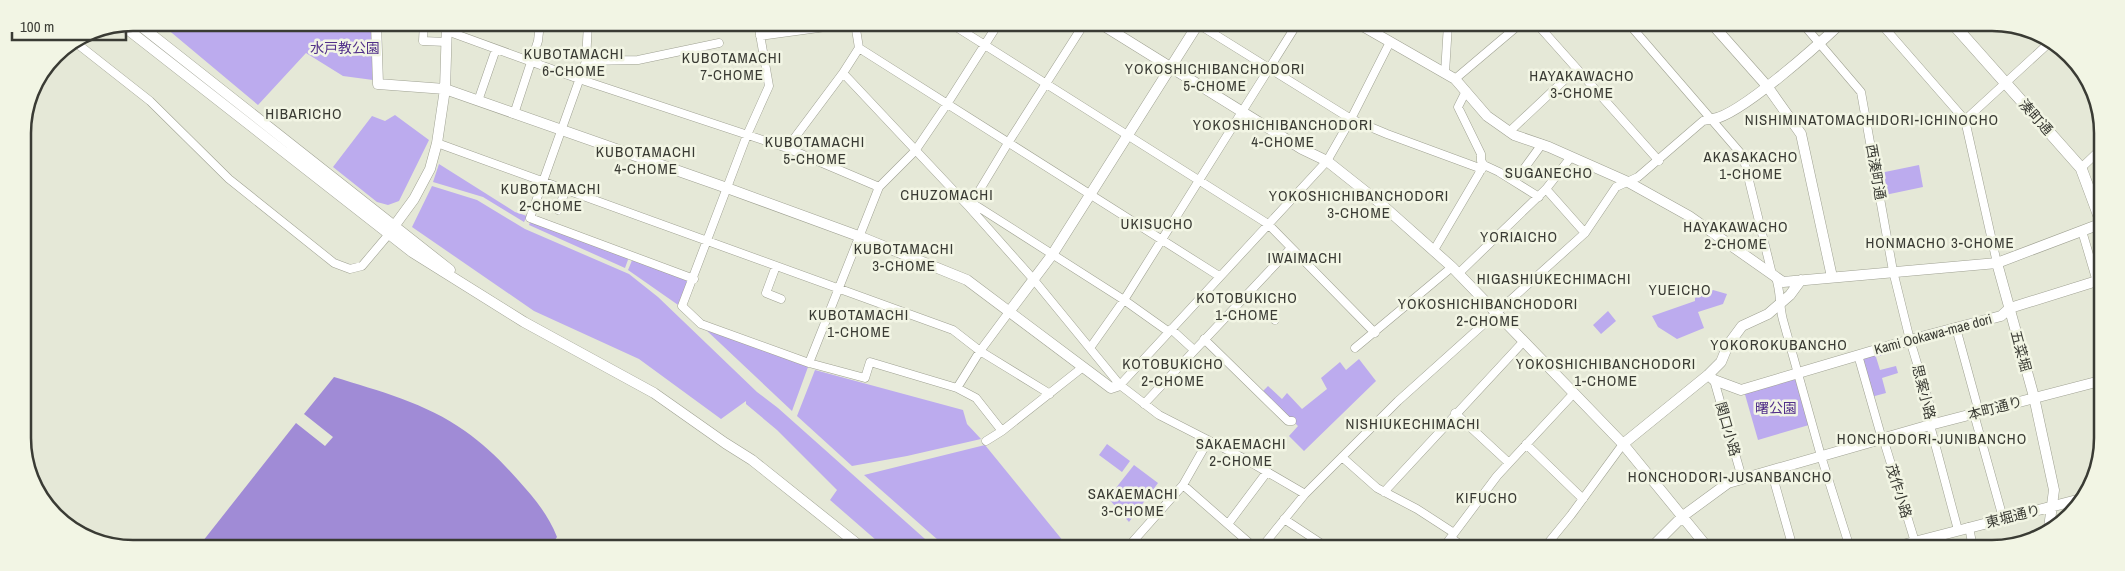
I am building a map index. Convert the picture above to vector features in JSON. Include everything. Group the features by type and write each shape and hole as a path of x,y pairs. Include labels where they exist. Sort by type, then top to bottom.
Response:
{"main road":[{"name":"湊町通","path":"1960,31 2081,168 2094,203"}],"street":[{"path":"130,31 392,230"},
{"path":"148,31 392,230 412,252 485,299 654,393 752,460 852,540"},
{"path":"376,31 378,84 445,89 859,236 967,280 1112,388 1120,385 1327,160 1351,119 1390,42"},
{"path":"424,31 423,41 447,32 580,79 787,148 879,187"},
{"path":"514,114 538,41 539,31"},
{"path":"588,31 586,60 530,218 694,279"},
{"path":"759,31 769,86 747,135 694,279 682,306 700,324 808,363 865,378 870,362 957,388 976,398 1002,431"},
{"path":"760,36 797,31"},
{"path":"787,148 843,73 858,48 856,31"},
{"path":"962,31 1268,224 1375,333"},
{"path":"808,363 879,187 915,151 994,31"},
{"path":"971,205 1080,31"},
{"path":"1112,31 1242,113 1302,149 1327,160 1380,203 1434,250 1623,444 1702,540"},
{"path":"957,388 980,351 1052,255 1194,31"},
{"path":"1209,31 1351,119 1387,134 1483,167 1515,181 1539,197"},
{"path":"1090,348 1124,300 1293,31"},
{"path":"1371,31 1455,79 1487,116 1510,132 1571,156 1628,182 1689,216 1783,282 1997,263 2094,226"},
{"path":"1445,73 1448,31"},
{"path":"1455,79 1512,31"},
{"path":"1543,31 1659,161"},
{"path":"1635,31 1744,156 1774,276 1779,289 1779,305 1821,456 1847,540"},
{"path":"1718,31 1767,86 1801,134 1832,277"},
{"name":"西湊町通","path":"1808,31 1861,92 1893,271 1910,340"},
{"path":"1267,540 1305,494 1399,400 1585,233 1616,187 1638,178 1703,120 1722,118 1767,86 1833,31"},
{"path":"1889,31 1965,120 1997,263"},
{"path":"80,46 150,101 229,179 334,263 350,269 362,266 392,230 414,199 430,169 437,143 445,89 447,32"},
{"path":"586,60 638,60 720,43"},
{"path":"1965,120 2045,46"},
{"path":"478,100 496,48"},
{"path":"858,48 1219,276"},
{"path":"1510,132 1576,69"},
{"path":"843,73 915,151 971,205 1120,385 1160,415 1305,494"},
{"path":"1434,250 1483,167 1481,154 1458,107 1466,91"},
{"path":"437,143 953,330 980,351 1050,394"},
{"path":"1515,181 1542,144"},
{"path":"1355,348 1455,271 1539,197 1571,156"},
{"path":"2081,168 2094,156"},
{"path":"558,210 566,189"},
{"path":"1546,189 1585,233"},
{"path":"971,205 1124,300 1170,330 1194,350"},
{"path":"2082,231 2094,266"},
{"path":"1144,404 1291,248"},
{"name":"五菜堀","path":"1997,263 2034,397 2054,490 2050,522"},
{"path":"776,266 766,293 781,299"},
{"path":"1550,540 1623,444 1711,378 1721,362 1728,345 1742,326 1768,314 1790,295 1801,280"},
{"name":"Kami Ookawa-mae dori","path":"1711,378 1742,390 1910,340 2001,316 2010,308 2094,282"},
{"path":"1267,313 1275,320"},
{"path":"1956,328 2003,518"},
{"path":"1204,339 1288,421 1292,421"},
{"name":"思案小路","path":"1910,340 1933,424 1958,530"},
{"path":"1384,492 1523,342"},
{"name":"茂作小路","path":"1858,355 1913,540"},
{"path":"986,441 1002,431 1083,367"},
{"name":"関口小路","path":"1711,378 1742,478"},
{"name":"本町通り","path":"1659,540 1683,516 1728,483 1933,424 2094,382"},
{"path":"1449,540 1509,463 1574,393"},
{"path":"1456,413 1509,463"},
{"path":"1134,540 1183,485 1208,442"},
{"path":"1526,444 1583,499"},
{"path":"1342,457 1377,488 1417,510 1457,540"},
{"path":"1771,470 1792,540"},
{"path":"1228,524 1267,472"},
{"path":"1183,485 1246,540"},
{"name":"東堀通り","path":"1921,540 2072,501"},
{"path":"1284,519 1316,540"},
{"path":"1968,527 1972,540"}],"green space":[{"name":"水戸教公園","path":"170,31 371,31 373,80 343,76 306,53 258,105"},
{"path":"395,115 429,140 399,201 388,205 377,202 333,167 372,116 385,121"},
{"path":"439,164 515,212 527,216 524,222 483,197 433,182"},
{"path":"1919,165 1923,187 1885,195 1880,173"},
{"path":"432,186 477,200 525,229 629,274 658,297 757,392 778,408 926,540 876,540 830,500 837,490 777,430 746,404 746,401 721,419 639,359 534,311 412,227"},
{"path":"531,219 629,257 625,268 529,225"},
{"path":"633,258 689,280 681,307 628,270"},
{"path":"1713,290 1727,294 1723,304 1698,312 1704,328 1677,339 1658,327 1652,316 1695,301 1695,298"},
{"path":"1608,311 1616,321 1601,334 1593,325"},
{"path":"705,329 808,367 792,411"},
{"path":"1897,349 1897,351 1876,357 1880,370 1896,366 1898,373 1882,378 1886,393 1871,397 1861,359"},
{"path":"1359,359 1376,381 1304,451 1289,436 1298,426 1262,392 1268,386 1282,399 1287,393 1302,409 1327,389 1321,378 1340,362 1346,370"},
{"path":"815,370 963,410 967,424 981,439 852,466 797,416"},
{"name":"曙公園","path":"1795,377 1809,425 1758,440 1744,391"},
{"path":"1107,444 1130,461 1122,472 1099,455"},
{"path":"985,445 1062,540 938,540 864,475"},
{"path":"1134,465 1158,483 1129,522 1108,498"}],"shaded area":[{"path":"334,377 418,405 450,421 486,448 530,493 549,521 557,537 555,540 204,540 296,423 325,446 333,437 304,414"}],"district":[{"name":"KUBOTAMACHI 6-CHOME","path":"574,62"},
{"name":"KUBOTAMACHI 7-CHOME","path":"732,66"},
{"name":"YOKOSHICHIBANCHODORI 5-CHOME","path":"1215,76"},
{"name":"HAYAKAWACHO 3-CHOME","path":"1582,84"},
{"name":"HIBARICHO","path":"304,113"},
{"name":"NISHIMINATOMACHIDORI-ICHINOCHO","path":"1872,119"},
{"name":"YOKOSHICHIBANCHODORI 4-CHOME","path":"1283,132"},
{"name":"KUBOTAMACHI 5-CHOME","path":"815,150"},
{"name":"KUBOTAMACHI 4-CHOME","path":"646,160"},
{"name":"AKASAKACHO 1-CHOME","path":"1751,164"},
{"name":"SUGANECHO","path":"1549,172"},
{"name":"CHUZOMACHI","path":"947,194"},
{"name":"KUBOTAMACHI 2-CHOME","path":"551,196"},
{"name":"YOKOSHICHIBANCHODORI 3-CHOME","path":"1359,204"},
{"name":"UKISUCHO","path":"1157,223"},
{"name":"HAYAKAWACHO 2-CHOME","path":"1736,234"},
{"name":"YORIAICHO","path":"1519,236"},
{"name":"HONMACHO 3-CHOME","path":"1940,242"},
{"name":"KUBOTAMACHI 3-CHOME","path":"904,256"},
{"name":"IWAIMACHI","path":"1305,257"},
{"name":"HIGASHIUKECHIMACHI","path":"1554,278"},
{"name":"YUEICHO","path":"1680,289"},
{"name":"KOTOBUKICHO 1-CHOME","path":"1247,306"},
{"name":"YOKOSHICHIBANCHODORI 2-CHOME","path":"1488,312"},
{"name":"KUBOTAMACHI 1-CHOME","path":"859,322"},
{"name":"YOKOROKUBANCHO","path":"1779,344"},
{"name":"KOTOBUKICHO 2-CHOME","path":"1173,372"},
{"name":"YOKOSHICHIBANCHODORI 1-CHOME","path":"1606,372"},
{"name":"NISHIUKECHIMACHI","path":"1413,423"},
{"name":"HONCHODORI-JUNIBANCHO","path":"1932,438"},
{"name":"SAKAEMACHI 2-CHOME","path":"1241,452"},
{"name":"HONCHODORI-JUSANBANCHO","path":"1730,476"},
{"name":"KIFUCHO","path":"1487,497"},
{"name":"SAKAEMACHI 3-CHOME","path":"1133,502"}]}
